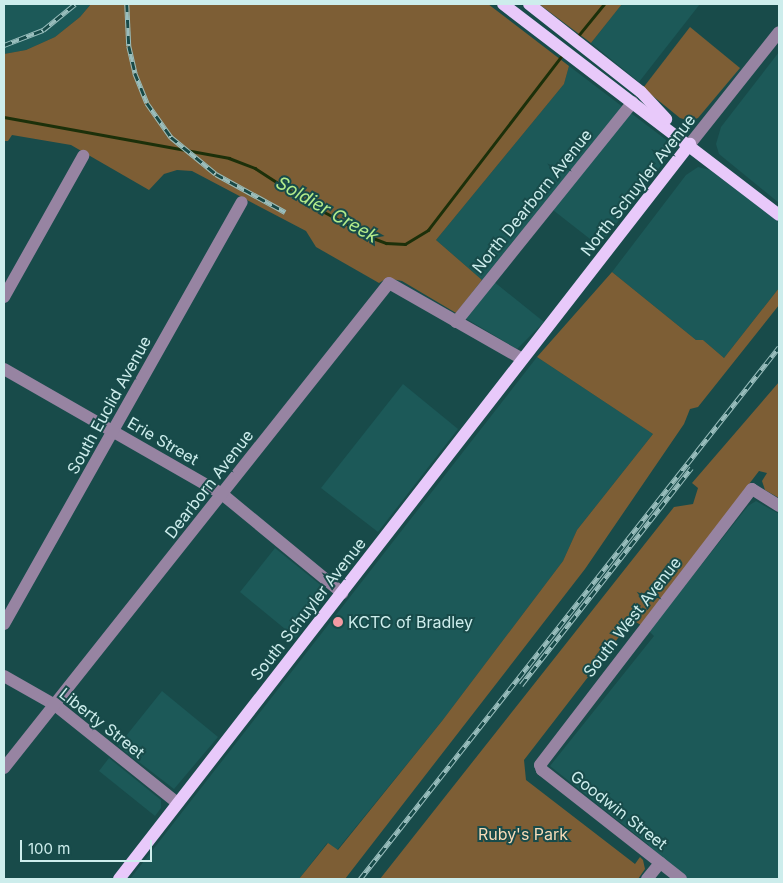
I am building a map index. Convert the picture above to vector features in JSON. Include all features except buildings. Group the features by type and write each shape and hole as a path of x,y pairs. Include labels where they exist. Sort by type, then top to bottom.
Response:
{"main road":[{"path":"502,4 690,144 779,215"},
{"path":"529,4 641,92 690,144"},
{"name":"North Schuyler Avenue","path":"522,359 690,144"},
{"name":"South Schuyler Avenue","path":"118,879 522,359"}],"street":[{"name":"North Schuyler Avenue","path":"690,144 779,32"},
{"name":"North Dearborn Avenue","path":"456,322 633,102"},
{"path":"4,297 83,156"},
{"name":"South Euclid Avenue","path":"4,624 242,202"},
{"name":"Dearborn Avenue","path":"4,768 389,283 456,322"},
{"path":"456,322 522,359"},
{"name":"Erie Street","path":"4,370 113,430 222,494 342,593"},
{"name":"South West Avenue","path":"540,765 752,489 779,506"},
{"name":"Liberty Street","path":"4,676 55,705 176,802"},
{"name":"Goodwin Street","path":"540,765 542,770 681,879"},
{"path":"647,879 660,862"}],"shaded area":[{"path":"4,4 91,4 80,17 55,37 26,50 4,54"},
{"path":"622,4 700,4 639,82 591,43"},
{"path":"779,52 779,203 719,154 716,144 721,127"},
{"path":"569,66 665,139 670,146 669,155 599,246 544,203 482,280 436,240 564,84"},
{"path":"698,167 710,170 779,222 779,288 724,358 703,340 696,340 612,272 686,175"},
{"path":"493,281 544,322 517,349 465,318"},
{"path":"537,357 653,434 577,530 563,561 442,721 337,850 327,843 299,879 130,879"},
{"path":"403,384 458,429 378,532 321,488"},
{"path":"756,501 779,514 779,879 687,879 647,848 649,845 550,766 654,636 649,631 748,506"},
{"path":"275,548 323,587 328,594 296,638 240,592"},
{"path":"162,691 218,737 174,789 118,746"},
{"path":"109,758 161,800 161,808 155,816 99,771"}],"green space":[{"path":"91,4 488,4 569,66 564,84 436,240 482,280 456,313 402,281 387,278 379,283 316,247 306,231 192,171 177,170 164,174 149,190 71,145 12,135 8,141 4,141 4,54 26,50 55,37 80,17"},
{"path":"539,4 622,4 591,43"},
{"path":"690,27 740,68 698,118 690,121 680,118 643,88"},
{"path":"612,272 696,340 703,340 724,358 779,288 779,305 698,407 690,409 684,424 585,569 345,879 299,879 328,843 338,850 442,721 563,561 577,530 653,434 537,357"},
{"name":"Ruby's Park","path":"779,382 779,498 765,490 762,481 767,473 759,471 641,625 632,620 524,760 526,780 635,864 640,857 643,860 645,869 638,879 380,879 674,507 693,504 698,488 692,483"}],"waterway":[{"name":"Soldier Creek","path":"578,36 604,4"},
{"name":"Soldier Creek","path":"4,117 229,158 255,168 315,207 373,238 386,243 405,244 428,230 563,54"}],"railway":[{"path":"4,45 43,30 75,4"},
{"path":"127,4 129,46 135,73 147,103 171,137 216,174 285,212"},
{"path":"360,879 779,347"},
{"path":"521,685 691,468"}],"place":[{"name":"KCTC of Bradley","path":"338,622"}]}
